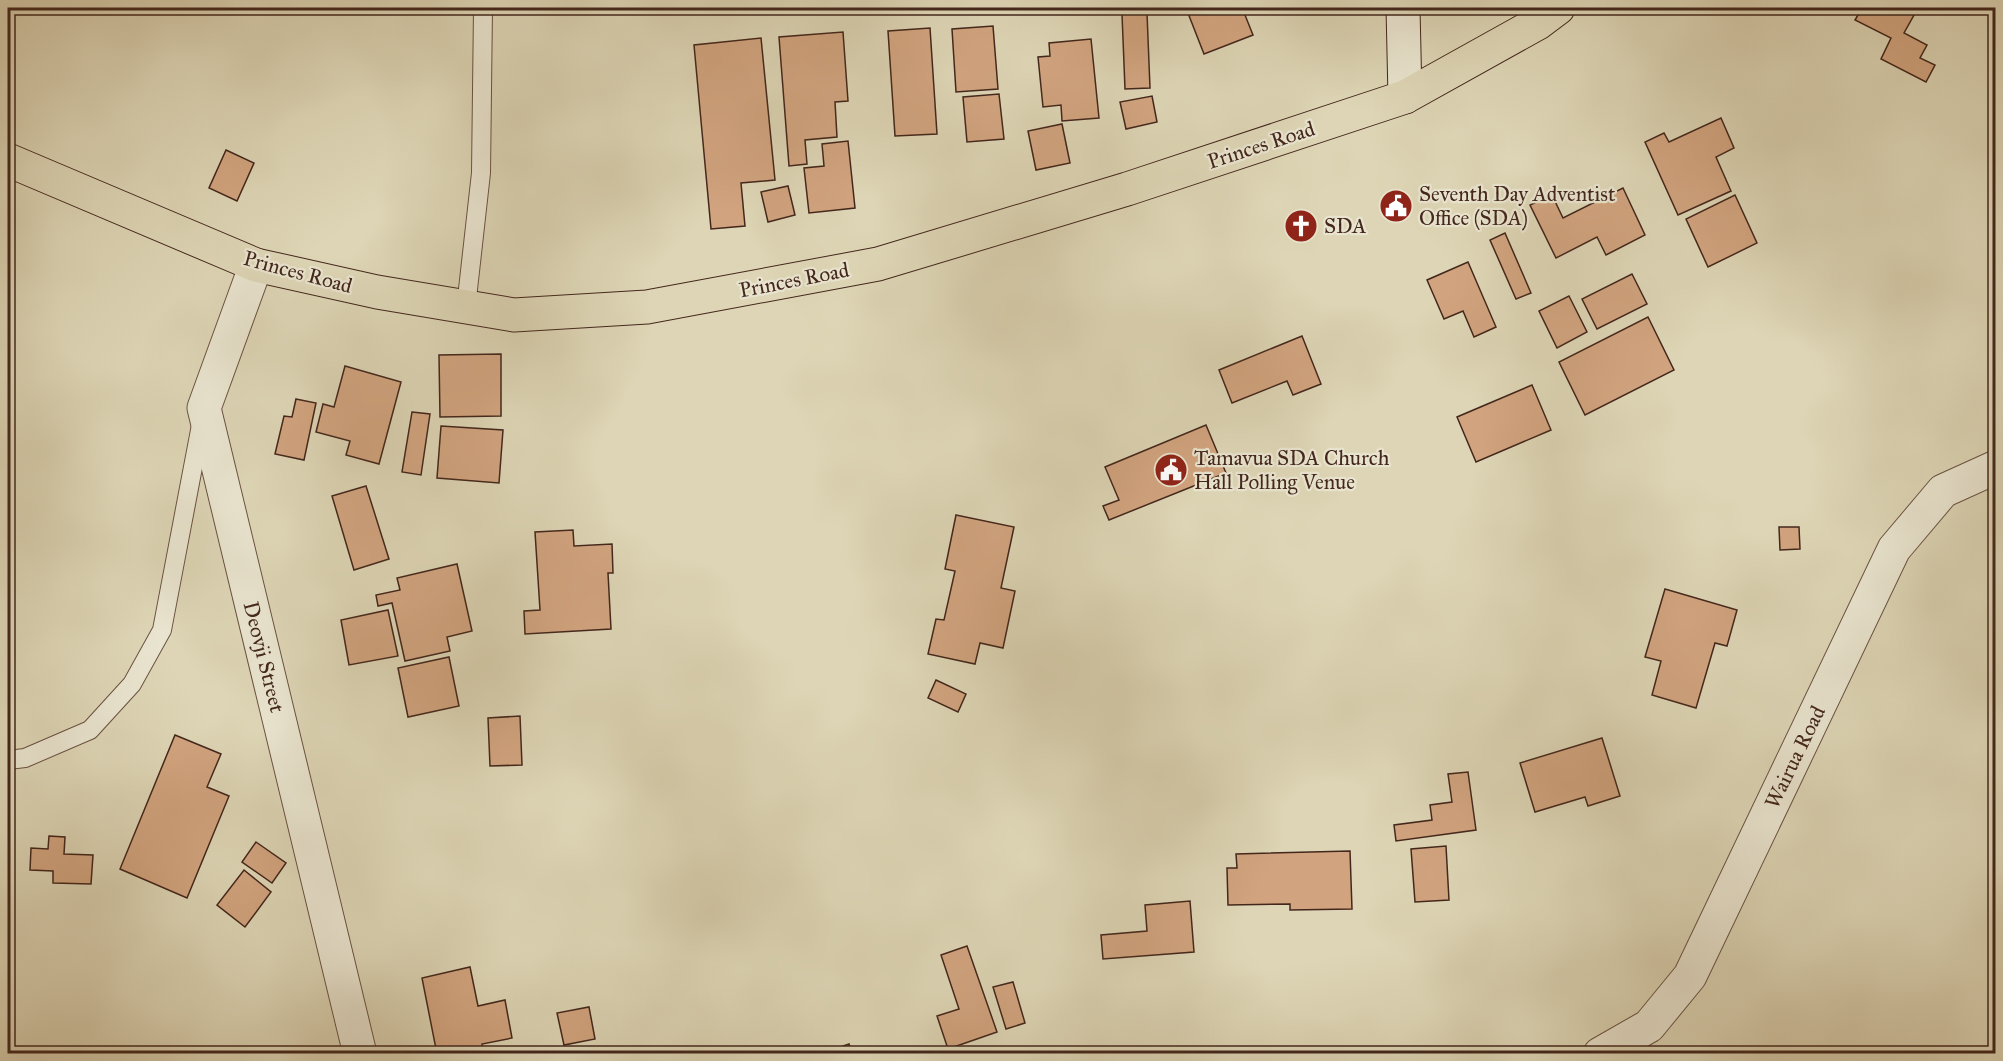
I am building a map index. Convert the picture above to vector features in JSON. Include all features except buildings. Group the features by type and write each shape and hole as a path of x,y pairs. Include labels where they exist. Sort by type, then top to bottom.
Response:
{"main road":[{"name":"Princes Road","path":"8,160 256,265 377,292 514,315 647,307 878,264 1127,189 1405,97 1538,23 1558,8"}],"street":[{"path":"1403,8 1405,97"},
{"path":"204,408 256,265"},
{"name":"Deovji Street","path":"204,408 360,1053"},
{"name":"Wairua Road","path":"1600,1053 1648,1026 1690,976 1894,549 1943,491 1995,467"}],"lane":[{"path":"466,307 481,173 483,8"},
{"path":"8,760 26,758 90,730 132,684 162,630 204,408"}],"place":[{"name":"Seventh Day Adventist Office (SDA)","path":"1396,206"},
{"name":"SDA","path":"1301,226"},
{"name":"Tamavua SDA Church Hall Polling Venue","path":"1171,470"}]}
